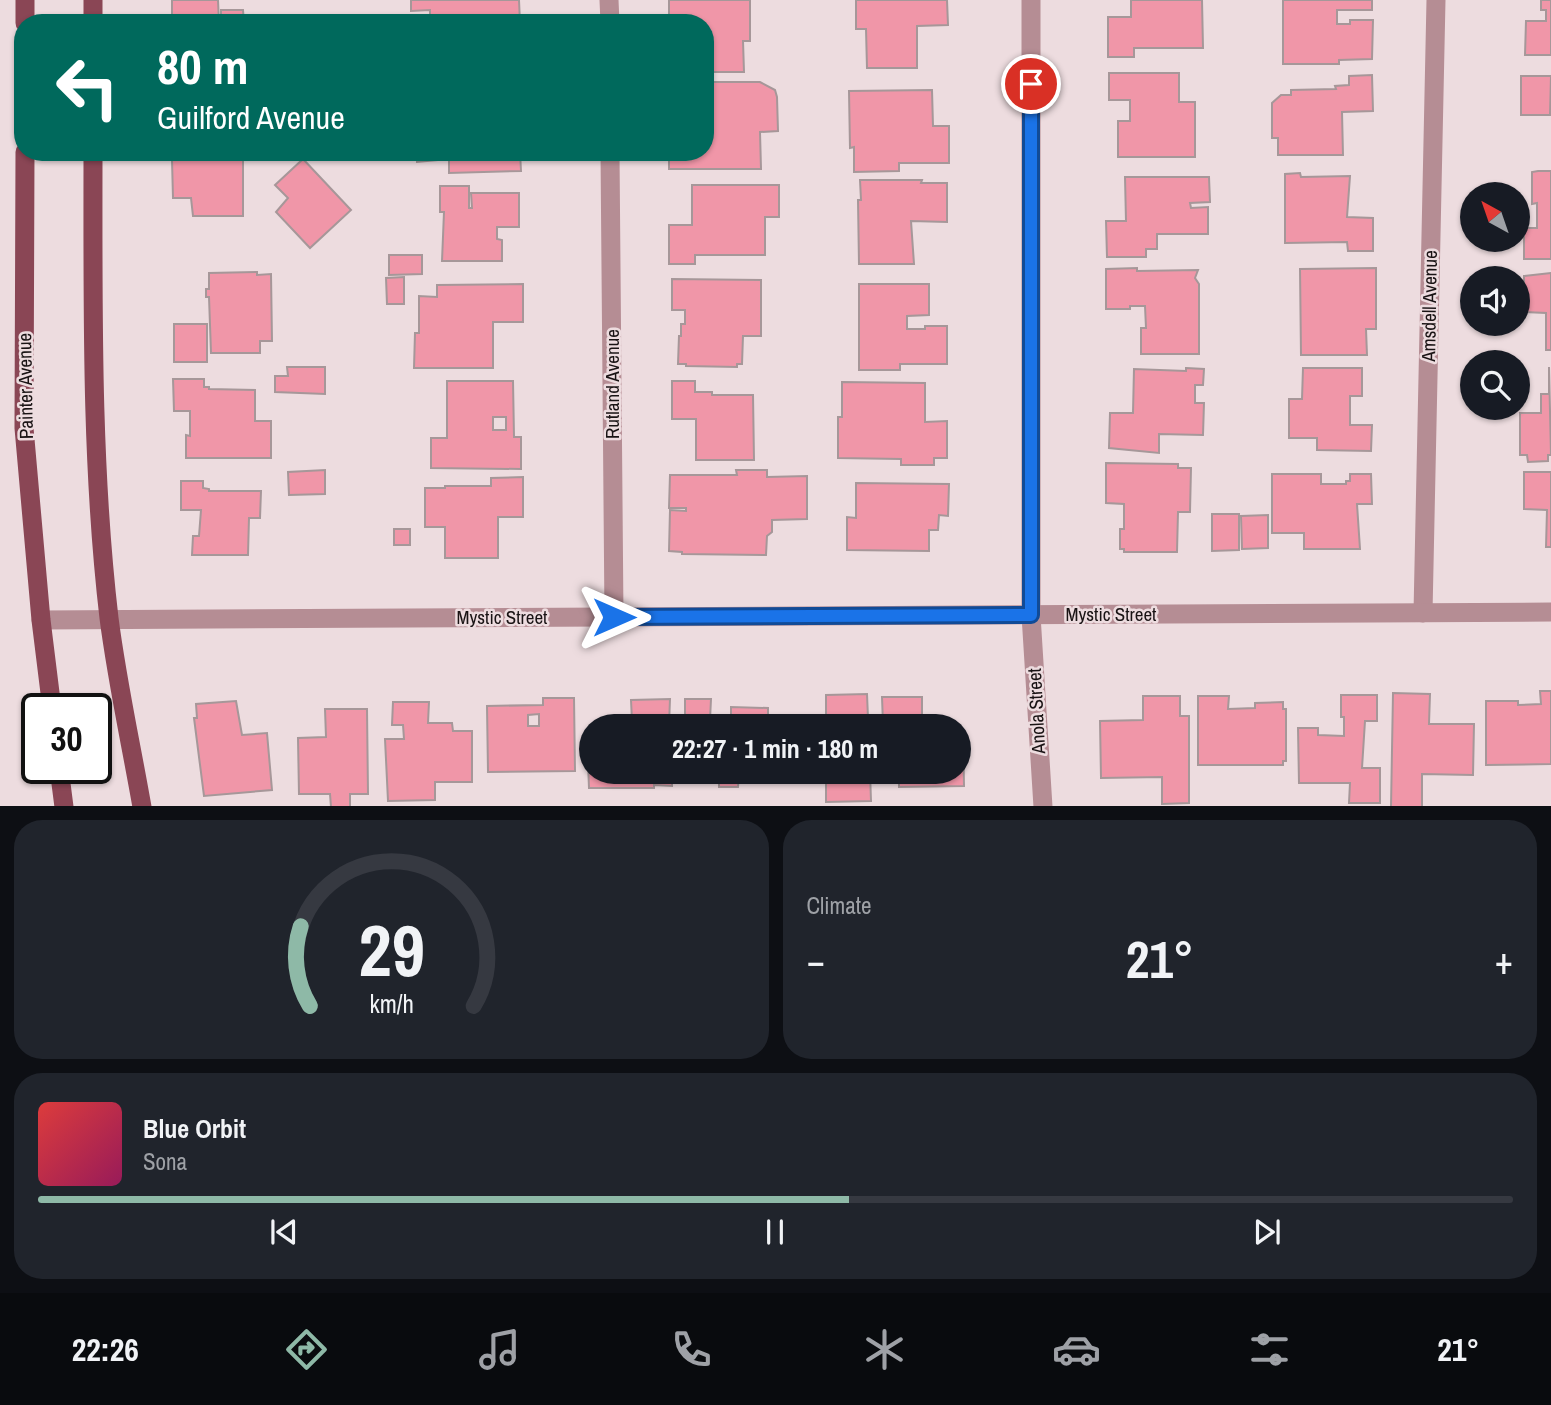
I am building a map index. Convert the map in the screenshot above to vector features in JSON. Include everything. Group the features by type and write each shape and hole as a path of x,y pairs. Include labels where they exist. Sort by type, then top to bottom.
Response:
{"main road":[{"name":"Painter Avenue","path":"24,161 24,428 50,693"},
{"path":"93,161 92,330 97,475 109,619 142,806"},
{"path":"61,784 64,806"}],"street":[{"name":"Anola Street","path":"1031,0 1031,615 1043,806"},
{"name":"Amsdell Avenue","path":"1423,613 1436,0"},
{"name":"Rutland Avenue","path":"610,161 614,617"},
{"name":"Mystic Street","path":"41,620 1551,612"}],"building":[{"path":"172,0 218,0 219,14 172,14"},
{"path":"411,0 519,0 520,14 430,14 430,10 411,11"},
{"path":"669,0 750,0 750,41 743,41 744,72 714,72 714,14 669,14"},
{"path":"856,0 947,0 948,25 917,26 917,68 867,68 866,29 856,29"},
{"path":"1131,0 1202,0 1203,48 1134,48 1134,57 1108,57 1108,17 1131,17"},
{"path":"1283,0 1372,0 1372,10 1337,10 1337,24 1350,24 1350,20 1373,20 1372,59 1339,60 1339,64 1283,64"},
{"path":"1541,0 1551,0 1551,55 1525,55 1526,21 1546,21 1546,10 1541,10"},
{"path":"221,10 243,10 243,14 221,14"},
{"path":"1109,73 1179,73 1179,102 1195,102 1195,157 1118,157 1118,121 1130,121 1130,100 1109,100"},
{"path":"1372,75 1373,111 1342,112 1343,155 1278,155 1278,138 1272,138 1272,103 1281,95 1291,95 1291,90 1336,89 1335,86 1349,85 1349,76"},
{"path":"1521,76 1551,76 1550,115 1521,115"},
{"path":"714,82 760,82 775,90 778,131 760,132 761,169 669,169 669,161 714,161"},
{"path":"932,90 933,126 949,126 949,163 899,163 899,171 854,172 854,147 850,148 849,91"},
{"path":"172,161 243,161 243,216 193,216 191,198 173,198"},
{"path":"301,161 305,161 351,210 310,248 276,212 288,198 275,185"},
{"path":"449,161 520,161 521,171 449,173"},
{"path":"1551,171 1551,259 1524,259 1524,252 1530,252 1530,228 1537,228 1537,203 1532,204 1532,172"},
{"path":"1300,173 1301,177 1350,176 1347,217 1373,218 1373,251 1348,251 1347,242 1285,243 1285,174"},
{"path":"1125,177 1209,177 1210,202 1190,203 1191,208 1208,207 1208,234 1157,234 1157,249 1146,249 1146,257 1107,257 1106,221 1126,221"},
{"path":"860,180 922,180 921,183 947,183 947,222 911,221 914,264 859,264"},
{"path":"692,185 779,185 779,217 765,217 765,255 695,255 695,264 669,264 669,225 692,225"},
{"path":"440,186 469,186 469,208 472,208 471,193 519,193 519,227 497,227 497,239 502,240 502,261 442,261 444,212 440,212"},
{"path":"389,255 422,255 422,274 389,275"},
{"path":"1137,268 1137,271 1198,270 1195,278 1199,284 1199,354 1141,354 1141,328 1146,328 1145,306 1106,309 1106,269"},
{"path":"1376,268 1376,329 1366,329 1367,355 1301,355 1300,269"},
{"path":"257,272 257,275 271,274 272,341 260,341 260,353 211,353 209,297 206,297 209,273"},
{"path":"1551,273 1551,350 1546,350 1546,313 1530,312 1530,275"},
{"path":"404,277 404,304 387,304 386,278"},
{"path":"672,279 761,280 761,336 743,336 742,364 737,364 737,367 678,364 679,336 681,324 685,324 685,310 672,310"},
{"path":"523,284 523,322 493,322 493,368 414,368 415,333 419,333 419,296 437,297 437,285"},
{"path":"859,284 929,284 929,315 907,316 907,329 947,326 947,364 900,364 900,370 859,370"},
{"path":"174,324 207,324 207,362 174,362"},
{"path":"287,367 325,367 325,394 275,392 275,376 288,376"},
{"path":"1549,367 1551,455 1548,455 1548,461 1528,462 1527,455 1520,455 1520,420 1530,420 1530,413 1541,413 1541,394 1549,394"},
{"path":"1186,368 1204,369 1203,385 1195,385 1195,403 1204,403 1203,435 1159,434 1159,453 1109,448 1110,413 1133,413 1134,369 1186,371"},
{"path":"1303,368 1362,368 1362,396 1350,396 1350,425 1372,425 1371,451 1317,450 1317,438 1289,438 1289,399 1302,399"},
{"path":"173,379 204,379 204,387 209,389 255,390 255,421 271,421 271,458 186,458 186,435 190,436 190,411 174,411"},
{"path":"447,381 513,381 514,437 521,437 521,469 431,468 431,438 447,438","holes":["493,417 506,417 506,430 493,430"]},
{"path":"672,381 695,381 695,392 712,392 712,395 753,395 754,460 696,460 696,419 672,419"},
{"path":"842,382 925,383 925,422 947,421 947,458 934,458 934,465 901,465 901,459 838,458 838,417 842,417"},
{"path":"1106,463 1178,464 1178,468 1191,468 1190,512 1178,512 1177,552 1124,552 1124,549 1120,549 1120,529 1124,529 1124,504 1106,503"},
{"path":"325,470 325,494 289,495 288,472"},
{"path":"736,470 767,470 767,477 807,476 807,519 772,520 772,532 767,536 766,555 682,554 669,551 670,510 686,511 686,508 669,508 670,475 737,475"},
{"path":"1524,472 1551,472 1551,547 1546,547 1547,510 1524,509"},
{"path":"1272,474 1321,474 1321,484 1346,484 1346,481 1350,481 1350,474 1371,474 1372,504 1357,504 1360,549 1304,549 1304,533 1272,533"},
{"path":"523,477 523,517 498,517 498,558 445,558 445,527 425,527 425,488 491,486 491,478"},
{"path":"181,481 203,481 203,488 209,491 261,491 260,518 249,518 248,555 192,555 193,536 199,536 201,510 181,510"},
{"path":"856,483 949,484 948,516 939,515 938,530 929,530 929,551 847,550 847,517 856,518"},
{"path":"1212,514 1239,514 1239,550 1212,551"},
{"path":"1268,515 1268,548 1242,549 1241,516"},
{"path":"394,529 410,529 410,545 394,545"},
{"path":"1540,691 1551,691 1551,764 1486,765 1486,701 1518,701 1518,705 1541,704"},
{"path":"1393,693 1430,694 1429,724 1474,724 1473,775 1422,774 1422,806 1391,806"},
{"path":"867,694 868,714 826,714 826,695"},
{"path":"1341,695 1377,695 1377,721 1365,721 1362,768 1380,768 1380,803 1349,803 1350,783 1299,783 1298,728 1318,728 1318,735 1344,736"},
{"path":"1143,696 1180,696 1180,716 1189,716 1189,803 1162,804 1162,777 1101,778 1100,721 1143,720"},
{"path":"1198,696 1229,696 1228,709 1255,708 1255,703 1283,702 1283,709 1286,709 1286,761 1283,761 1283,765 1198,765"},
{"path":"882,697 922,697 922,714 883,714"},
{"path":"543,698 574,698 575,771 488,772 487,706 543,705","holes":["539,714 539,726 528,726 528,715"]},
{"path":"670,699 669,714 632,714 631,700"},
{"path":"685,699 711,699 710,714 685,714"},
{"path":"236,701 242,735 267,733 272,790 204,796 194,718 197,718 196,704"},
{"path":"393,702 429,702 428,723 452,723 453,731 472,731 472,782 435,782 435,800 388,801 385,739 404,739 403,725 392,725"},
{"path":"731,707 768,708 768,714 731,714"},
{"path":"325,709 367,709 368,794 350,794 350,806 331,806 330,794 299,794 298,738 326,737"},
{"path":"589,784 672,784 654,785 654,788 589,788"},
{"path":"719,784 738,784 738,787 719,787"},
{"path":"826,784 870,784 871,801 826,802"},
{"path":"899,784 964,784 964,786 899,787"}],"route":[{"path":"614,617 1031,615 1031,84"}]}
